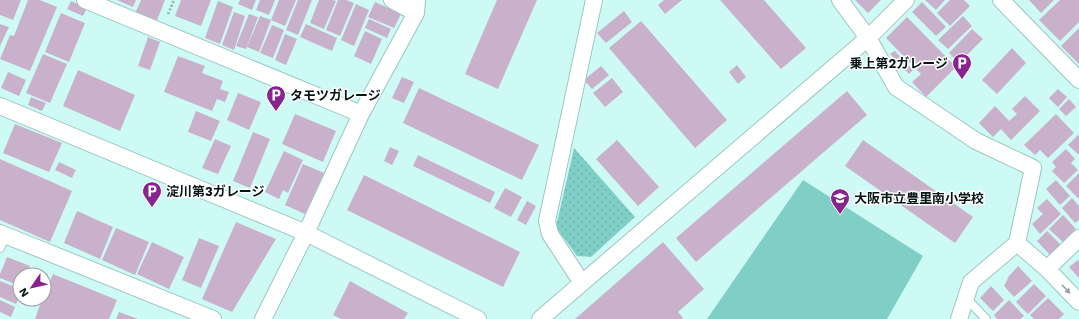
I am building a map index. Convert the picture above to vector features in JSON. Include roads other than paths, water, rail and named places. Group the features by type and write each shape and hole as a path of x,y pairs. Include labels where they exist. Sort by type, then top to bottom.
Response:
{"street":[{"path":"85,0 361,114"},
{"path":"263,319 306,233 361,114 416,6 392,0"},
{"path":"582,282 550,234 548,220 594,0"},
{"path":"840,0 868,38 896,87 976,141 1032,168 1017,243 971,282 959,319"},
{"path":"540,319 868,38 906,0"},
{"path":"1001,0 1079,80"},
{"path":"0,106 306,233 478,319"},
{"path":"1047,269 1079,238"},
{"path":"2,239 213,319"},
{"path":"1017,243 1047,269 1079,302"}],"lane":[{"path":"966,298 986,319"}],"place":[{"name":"乗上第2ガレージ","path":"962,80"},
{"name":"タモツガレージ","path":"276,112"},
{"name":"淀川第3ガレージ","path":"152,208"},
{"name":"大阪市立豊里南小学校","path":"840,215"}]}
